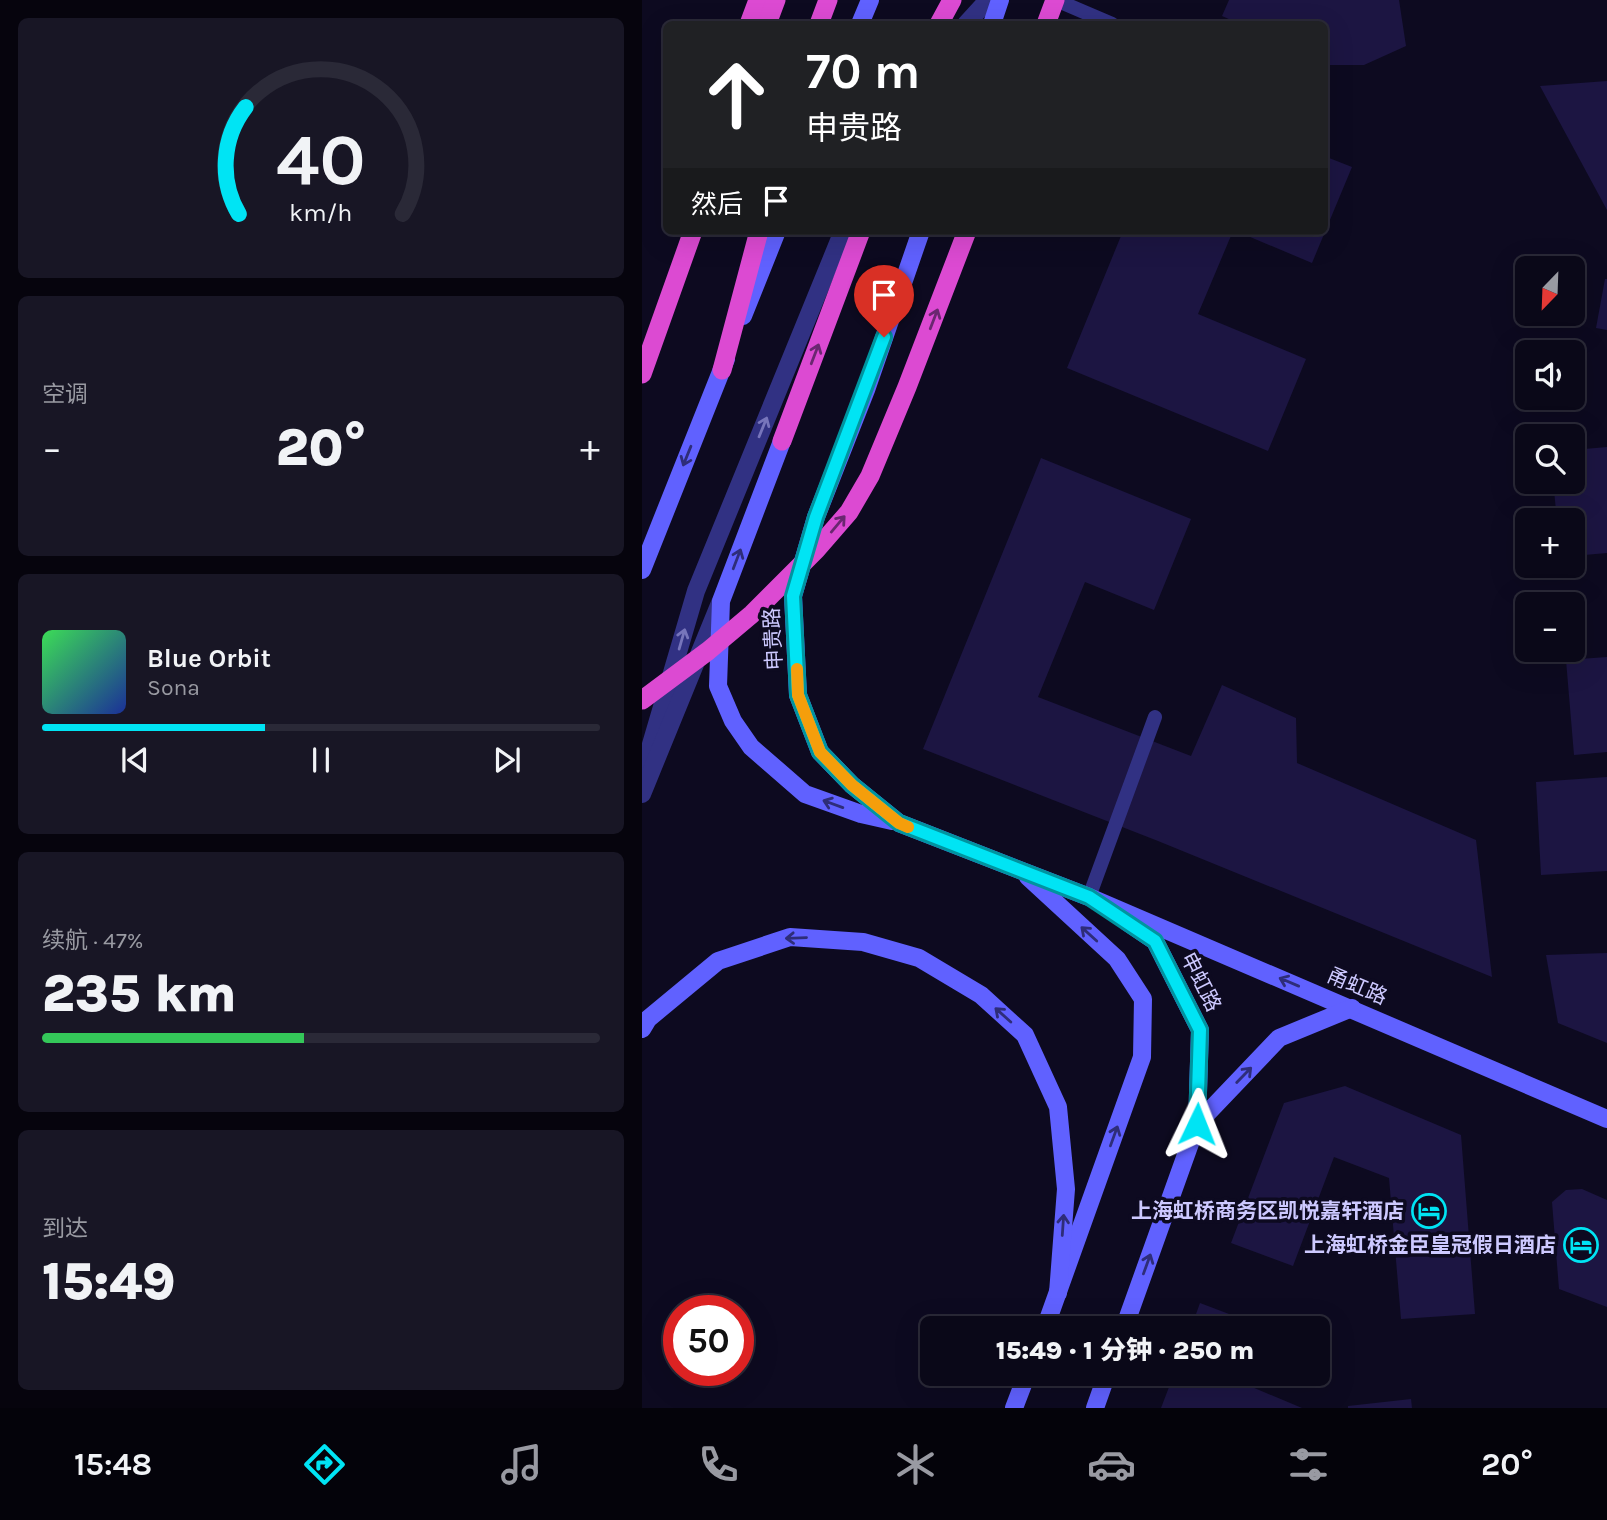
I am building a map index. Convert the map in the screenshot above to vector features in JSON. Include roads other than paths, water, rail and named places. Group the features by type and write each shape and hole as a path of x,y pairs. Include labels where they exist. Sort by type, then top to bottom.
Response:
{"highway":[{"path":"750,21 759,0"},
{"path":"768,21 776,0"},
{"path":"820,21 828,0"},
{"path":"940,21 945,0"},
{"path":"941,21 952,0"},
{"path":"1047,21 1055,0"},
{"path":"666,307 686,235"},
{"path":"642,374 692,235"},
{"path":"722,370 758,235"},
{"path":"782,440 859,235"},
{"path":"642,700 708,652 752,614 816,550 849,512 870,476 902,400 965,235"}],"main road":[{"path":"861,21 870,0"},
{"path":"993,21 1000,0"},
{"path":"642,570 775,235"},
{"name":"申贵路","path":"920,235 866,390 816,517 793,596 798,695 820,752 852,785 899,823 1089,897"},
{"path":"782,440 721,601 718,686 733,721 752,747 805,794 861,814 899,823"},
{"path":"1020,870 1117,959 1143,999 1142,1056 1049,1316"},
{"name":"甬虹路","path":"1089,897 1607,1119"},
{"name":"申虹路","path":"1089,897 1155,941 1200,1030 1197,1124 1128,1316"},
{"path":"642,1029 648,1019 718,961 790,937 863,942 919,958 981,995 1025,1035 1057,1107 1066,1189 1058,1293"},
{"name":"申虹路","path":"1197,1124 1279,1038 1352,1008"},
{"path":"1014,1408 1022,1386"},
{"path":"1095,1408 1103,1386"}],"street":[{"path":"969,21 988,0"},
{"path":"642,775 696,591 841,235"},
{"path":"642,794 721,601"}],"lane":[{"path":"1055,0 1105,21"},
{"path":"1089,897 1155,717"}],"place":[{"name":"上海虹桥商务区凯悦嘉轩酒店","path":"1429,1211"},
{"name":"上海虹桥金臣皇冠假日酒店","path":"1581,1245"}]}
